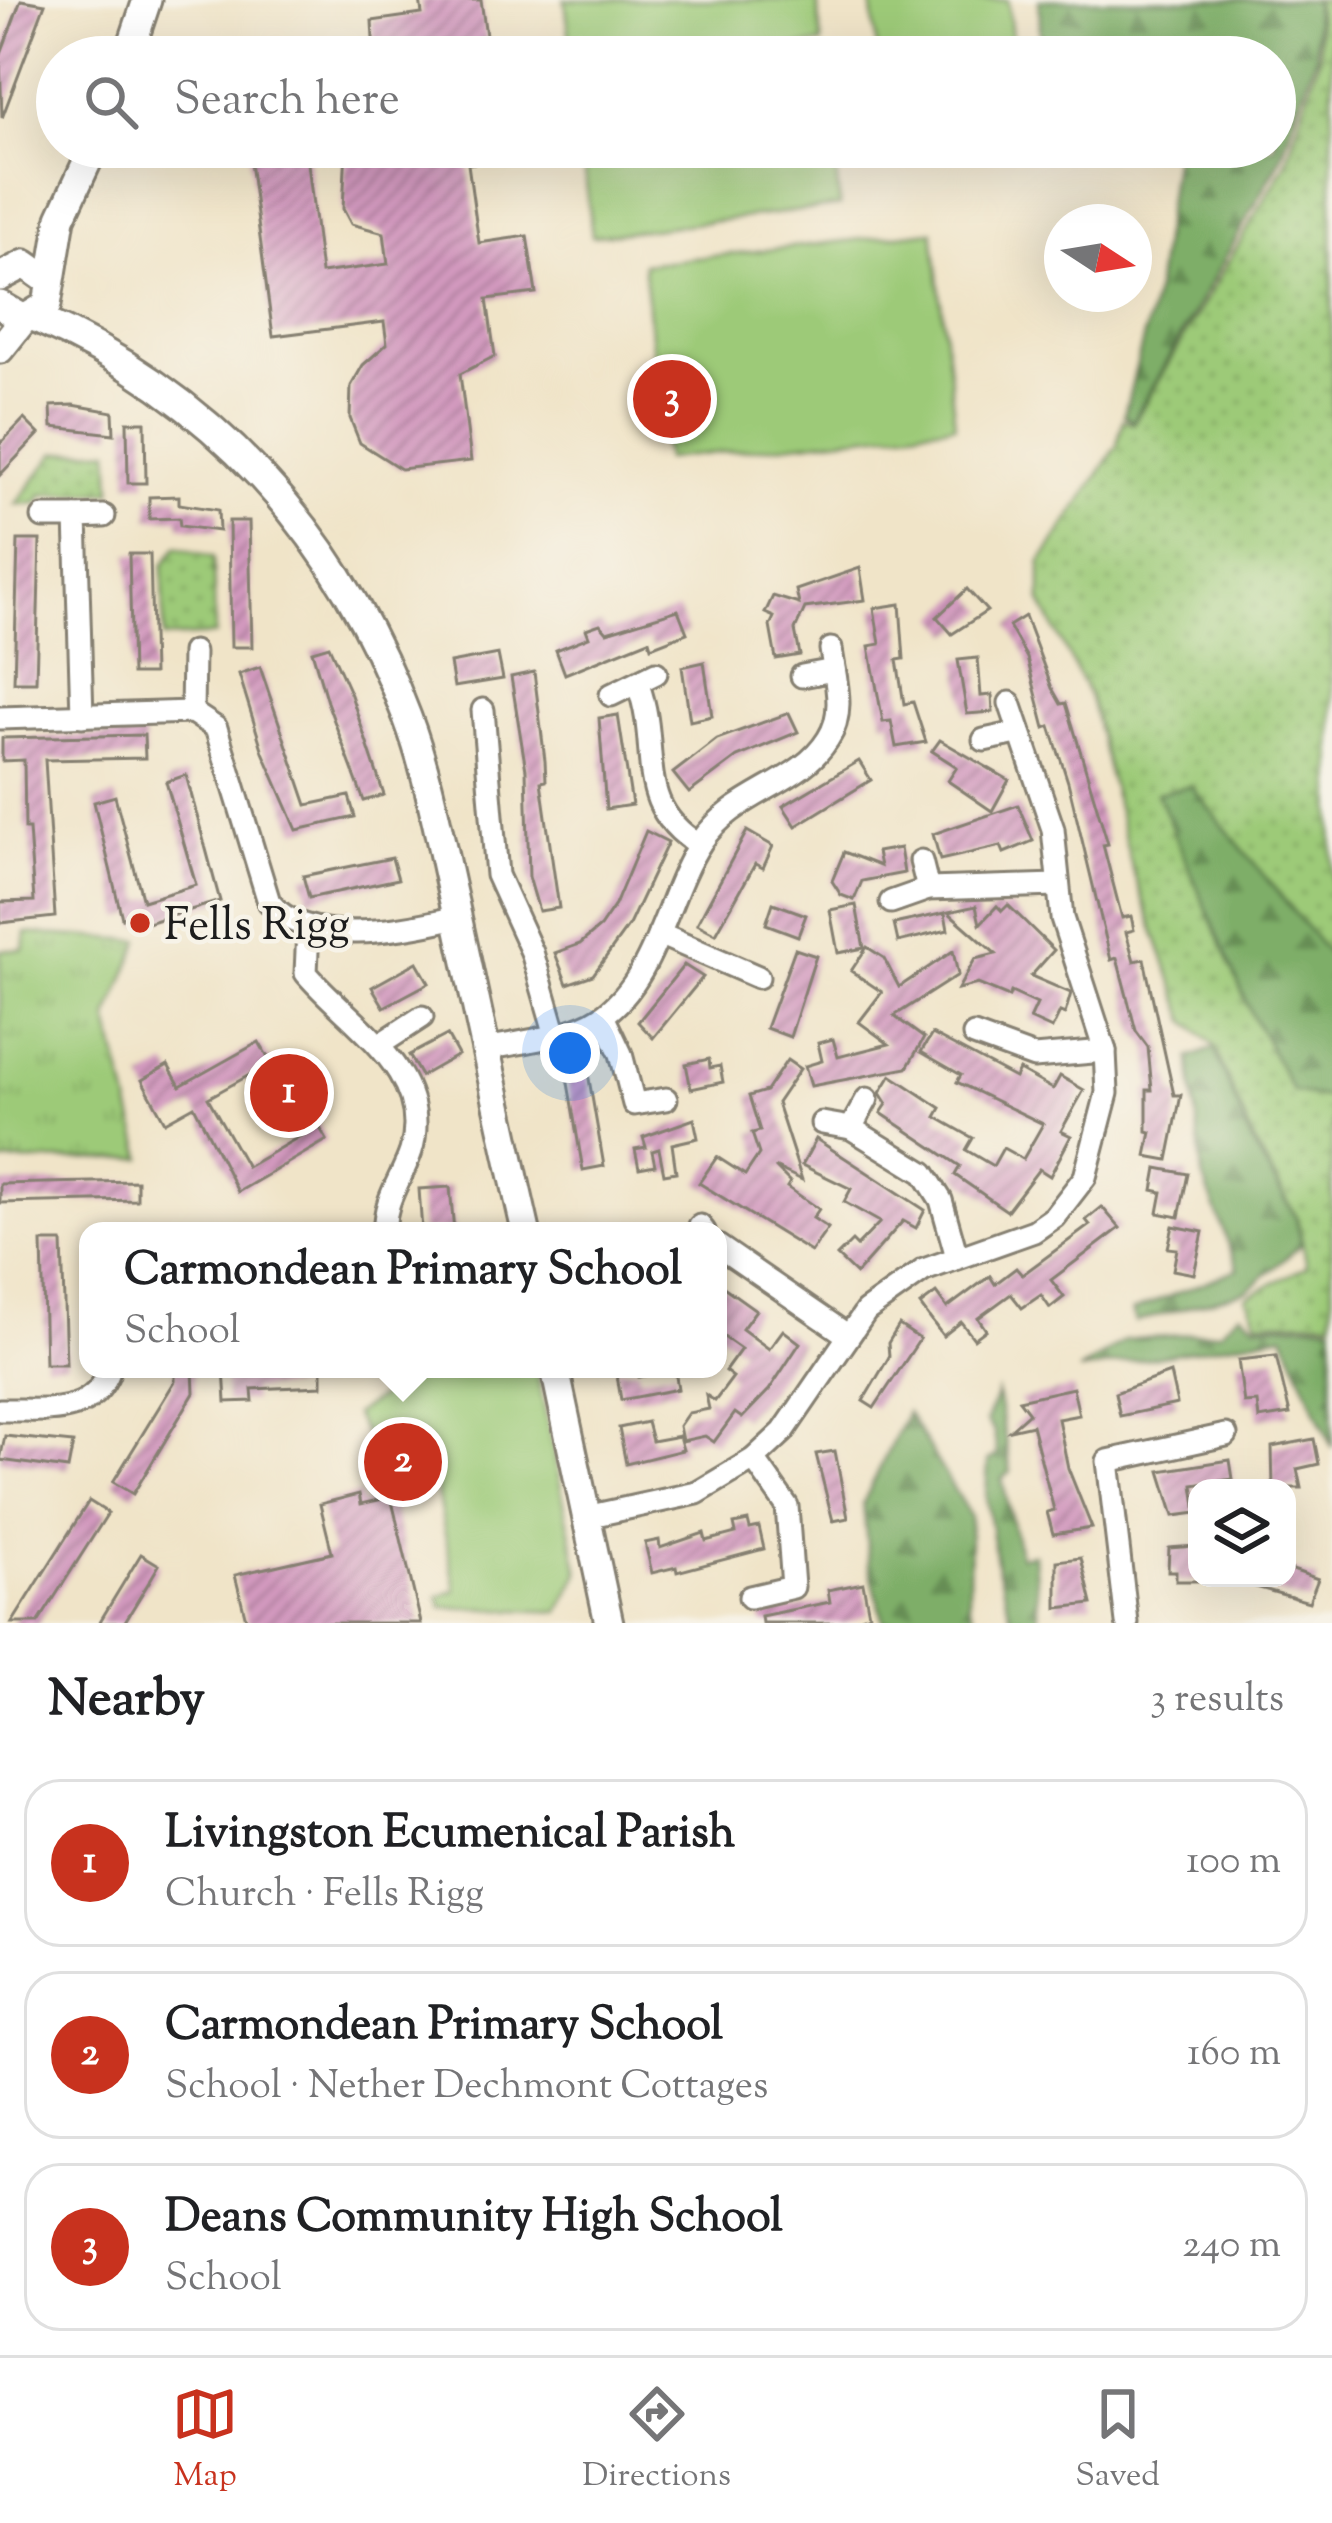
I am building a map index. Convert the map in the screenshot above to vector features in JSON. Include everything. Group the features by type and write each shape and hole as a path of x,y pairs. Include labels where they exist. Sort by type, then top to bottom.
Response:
{"street":[{"path":"135,36 147,0"},
{"path":"0,349 32,304 61,218 84,168"},
{"path":"61,218 10,267 32,304 104,347 221,432 291,509 340,579 408,719 524,1222"},
{"path":"44,517 104,516"},
{"path":"76,517 82,716"},
{"path":"192,712 193,652"},
{"path":"485,1049 603,1016 659,934 699,845 724,811 796,770 826,743 837,712 832,660 802,676"},
{"path":"611,694 647,679 657,806 670,827 699,845"},
{"path":"586,1517 697,1493 754,1459 783,1432 847,1336 894,1289 956,1257 1034,1231 1070,1200 1085,1177 1107,1093 1105,1051 1061,918 1052,829 1010,703"},
{"path":"483,710 477,744 496,875 532,952 555,1033"},
{"path":"0,718 192,712 216,728 268,902 282,918 308,929 424,926 457,917"},
{"path":"984,740 1017,733"},
{"path":"921,862 928,889"},
{"path":"891,902 928,889 1057,885"},
{"path":"308,929 306,973 379,1045 414,1106 415,1129 384,1222"},
{"path":"659,934 757,979"},
{"path":"603,1016 621,1054 627,1105 666,1099"},
{"path":"379,1045 422,1017"},
{"path":"974,1035 1034,1057 1105,1051"},
{"path":"851,1128 867,1099"},
{"path":"822,1123 851,1128 924,1173 934,1186 956,1257"},
{"path":"727,1258 778,1284 847,1336"},
{"path":"0,1410 86,1404 103,1389 107,1378"},
{"path":"558,1378 609,1623"},
{"path":"1127,1623 1108,1461 1226,1435"},
{"path":"750,1597 802,1585 787,1506 754,1459"}],"green space":[{"path":"565,0 817,0 821,36 569,36"},
{"path":"871,0 1008,0 1012,36 875,36"},
{"path":"1039,0 1314,0 1316,55 1296,113 1296,36 1040,36"},
{"path":"1316,0 1332,0 1332,1320 1258,1321 1246,1297 1307,1266 1297,1218 1255,1144 1214,1046 1187,1021 1133,872 1090,698 1041,602 1041,563 1117,446 1123,420 1133,424 1283,168 1296,168 1296,130 1320,54"},
{"path":"584,168 835,168 840,206 592,236"},
{"path":"1172,168 1276,168 1133,421 1124,415 1152,304"},
{"path":"933,231 955,425 665,459 643,264"},
{"path":"110,449 112,491 41,495 39,503 16,504 55,453"},
{"path":"177,546 213,557 215,635 164,638 163,566"},
{"path":"1191,786 1332,959 1332,1099 1293,1092 1252,1015 1157,793"},
{"path":"26,933 140,940 108,1018 143,1158 0,1162 0,950 24,950"},
{"path":"1214,1048 1253,1145 1296,1218 1302,1244 1248,1290 1136,1322 1132,1311 1238,1269 1203,1177 1190,1058"},
{"path":"1240,1312 1257,1324 1332,1324 1332,1448 1284,1334 1079,1371 1125,1340 1220,1331"},
{"path":"407,1378 538,1378 579,1573 559,1612 442,1607 438,1597 456,1590 435,1482 380,1462 354,1415"},
{"path":"997,1393 1011,1472 1002,1479 1020,1556 1034,1554 1039,1623 1013,1623 997,1568 986,1497 988,1461 997,1455 994,1432 986,1421"},
{"path":"907,1412 970,1516 969,1605 977,1623 884,1623 869,1566 863,1503"}],"building":[{"path":"21,0 45,4 2,118 0,56"},
{"path":"420,0 481,0 486,36 373,36 372,21 422,14"},
{"path":"251,168 308,168 321,273 388,264 384,233 351,224 343,209 345,168 469,168 479,243 527,236 536,293 487,299 495,356 460,374 471,461 401,469 360,443 350,418 351,386 363,365 387,344 384,322 273,336"},
{"path":"51,406 113,412 114,434 52,427"},
{"path":"24,419 39,434 0,475 0,444"},
{"path":"127,422 145,422 146,483 128,483"},
{"path":"179,496 179,504 218,510 219,531 180,526 179,518 149,519 149,497"},
{"path":"229,521 249,521 252,647 231,647"},
{"path":"18,540 40,540 36,682 14,682"},
{"path":"129,554 150,554 153,674 132,674"},
{"path":"860,568 865,600 805,608 795,630 800,655 776,659 770,626 774,617 765,613 773,596 799,604 796,590"},
{"path":"967,589 987,611 952,634 937,617"},
{"path":"900,604 904,659 897,660 904,704 913,702 926,742 896,747 891,721 883,722 869,646 880,644 874,608"},
{"path":"678,610 687,633 651,647 649,640 565,674 556,650 589,637 586,629 600,624 607,632"},
{"path":"1025,616 1052,688 1061,704 1066,703 1108,844 1103,845 1122,918 1131,916 1134,930 1126,932 1134,961 1144,959 1174,1095 1181,1095 1168,1160 1146,1156 1151,1132 1147,1131 1147,1090 1152,1090 1148,1047 1136,1031 1117,958 1111,960 1068,782 1050,726 1045,728 1027,658 1009,626"},
{"path":"329,646 351,695 384,795 364,801 312,651"},
{"path":"498,654 503,679 454,687 450,663"},
{"path":"978,658 981,696 992,695 993,712 967,714 958,660"},
{"path":"704,662 712,716 690,721 682,667"},
{"path":"260,667 307,805 349,796 355,817 297,830 263,752 239,674"},
{"path":"534,672 545,761 546,781 541,782 559,908 539,911 529,877 526,770 511,677"},
{"path":"789,713 798,732 737,757 689,793 673,773 717,739"},
{"path":"618,715 632,805 606,809 599,718"},
{"path":"144,735 145,758 45,760 55,917 0,923 0,902 34,901 29,829 25,829 24,760 2,761 2,738"},
{"path":"940,740 1009,780 992,811 948,781 957,767 932,751"},
{"path":"859,761 871,780 796,826 783,806"},
{"path":"186,775 220,901 138,926 135,914 122,918 94,802 115,796 143,901 196,885 166,782"},
{"path":"1018,805 1033,841 1004,853 1001,846 940,860 933,834"},
{"path":"646,831 668,842 629,925 593,975 567,984 555,953 580,944 600,927 615,905"},
{"path":"747,831 773,846 763,868 755,864 716,934 697,924"},
{"path":"900,848 904,873 862,881 854,900 841,895 832,881 844,852 880,866 877,852"},
{"path":"392,858 398,879 309,898 303,876"},
{"path":"773,903 806,915 798,936 766,924"},
{"path":"856,905 864,948 838,953 830,910"},
{"path":"1008,905 1054,950 1031,976 1071,993 1065,1014 1060,1012 1052,1029 1030,1019 1037,1004 1011,992 1009,997 978,984 958,989 975,959 996,954 948,912 976,906 980,924 997,906 1002,911"},
{"path":"945,913 948,930 898,942 894,924"},
{"path":"867,947 884,958 899,987 953,951 958,975 894,1016 924,1038 907,1068 811,1086 805,1066 822,1061 818,1043 833,1039 838,1057 889,1044 859,1022 882,992 851,971"},
{"path":"795,949 816,956 790,1037 766,1028"},
{"path":"417,962 429,983 384,1007 372,987"},
{"path":"684,965 703,977 653,1038 638,1022"},
{"path":"932,1034 1015,1078 1019,1070 1053,1089 1060,1076 1084,1090 1061,1131 1071,1136 1050,1176 1039,1169 1007,1211 955,1175 960,1166 881,1113 887,1104 880,1093 891,1075 941,1108 936,1117 973,1138 966,1150 993,1166 1003,1148 1023,1159 1043,1124 957,1082 961,1075 921,1052"},
{"path":"447,1035 458,1055 421,1076 409,1055"},
{"path":"259,1042 271,1063 208,1098 247,1167 304,1134 265,1071 281,1061 327,1140 238,1192 194,1106 165,1122 142,1080 168,1065 180,1086"},
{"path":"584,1050 604,1166 583,1170 563,1054"},
{"path":"709,1059 710,1068 720,1066 723,1082 691,1089 686,1064"},
{"path":"787,1060 800,1069 777,1103 802,1180 775,1167 790,1182 787,1187 819,1209 813,1218 828,1228 811,1252 699,1183 717,1157 745,1175 759,1154 752,1133 760,1131 749,1096 766,1091"},
{"path":"694,1119 698,1138 672,1144 676,1172 664,1174 659,1149 652,1151 655,1165 639,1168 635,1149 646,1147 643,1137"},
{"path":"816,1139 925,1210 916,1228 903,1221 856,1274 837,1256 852,1241 857,1246 880,1222 844,1202 851,1189 802,1165"},
{"path":"1157,1168 1188,1174 1179,1217 1158,1213 1162,1192 1153,1190"},
{"path":"137,1181 137,1200 0,1203 0,1184"},
{"path":"450,1187 453,1222 421,1222 419,1189"},
{"path":"1102,1207 1120,1228 1051,1280 1064,1297 1050,1308 1041,1295 1022,1308 1011,1294 978,1318 986,1330 974,1339 961,1322 943,1336 920,1305 936,1293 947,1308 990,1276 995,1284 1016,1268 1022,1275 1090,1225 1086,1220"},
{"path":"1173,1226 1203,1232 1194,1274 1173,1270 1177,1249 1168,1248"},
{"path":"42,1242 62,1242 66,1364 45,1364"},
{"path":"727,1289 756,1310 742,1329 769,1349 783,1330 800,1343 769,1390 742,1418 735,1413 714,1442 705,1436 682,1441 679,1426 688,1413 709,1409 706,1395 715,1401 733,1377 727,1368 741,1349 727,1339"},
{"path":"899,1325 920,1339 874,1408 863,1401 889,1357 888,1343"},
{"path":"1276,1356 1290,1414 1259,1419 1257,1402 1244,1403 1238,1360"},
{"path":"1170,1373 1177,1404 1120,1416 1115,1393"},
{"path":"193,1378 194,1393 133,1494 113,1482 175,1381"},
{"path":"225,1378 322,1378 322,1386 252,1389 253,1401 226,1402"},
{"path":"617,1378 676,1378 678,1389 621,1400"},
{"path":"1073,1388 1079,1415 1058,1419 1068,1468 1092,1528 1053,1534 1047,1512 1054,1510 1032,1425 1010,1430 1029,1413 1019,1400"},
{"path":"647,1422 652,1441 679,1436 683,1450 626,1464 619,1428"},
{"path":"5,1436 73,1443 68,1469 0,1460"},
{"path":"1314,1439 1319,1464 1297,1469 1301,1488 1296,1488 1296,1479 1273,1479 1272,1447"},
{"path":"835,1451 848,1518 833,1521 816,1454"},
{"path":"1230,1460 1233,1479 1188,1479 1188,1514 1174,1516 1160,1471"},
{"path":"359,1494 361,1504 391,1497 421,1623 247,1623 235,1575 332,1553 320,1504"},
{"path":"89,1501 108,1513 38,1623 12,1623"},
{"path":"748,1521 750,1529 759,1527 764,1549 677,1572 676,1567 652,1573 645,1543 659,1540 660,1548 704,1533 706,1541 736,1533 734,1524"},
{"path":"1188,1547 1188,1581 1176,1581 1176,1571 1168,1571 1169,1548"},
{"path":"141,1554 159,1565 149,1582 124,1623 99,1623"},
{"path":"1081,1558 1092,1604 1057,1608 1057,1561"},
{"path":"1296,1571 1318,1579 1309,1602 1256,1587 1296,1587"},
{"path":"863,1583 869,1614 847,1623 762,1623 761,1616 830,1602 828,1590"}],"place":[{"name":"Deans Community High School","path":"672,399"},
{"name":"Fells Rigg","path":"140,923"},
{"name":"Livingston Ecumenical Parish","path":"289,1093"},
{"name":"Carmondean Primary School","path":"403,1462"}]}
